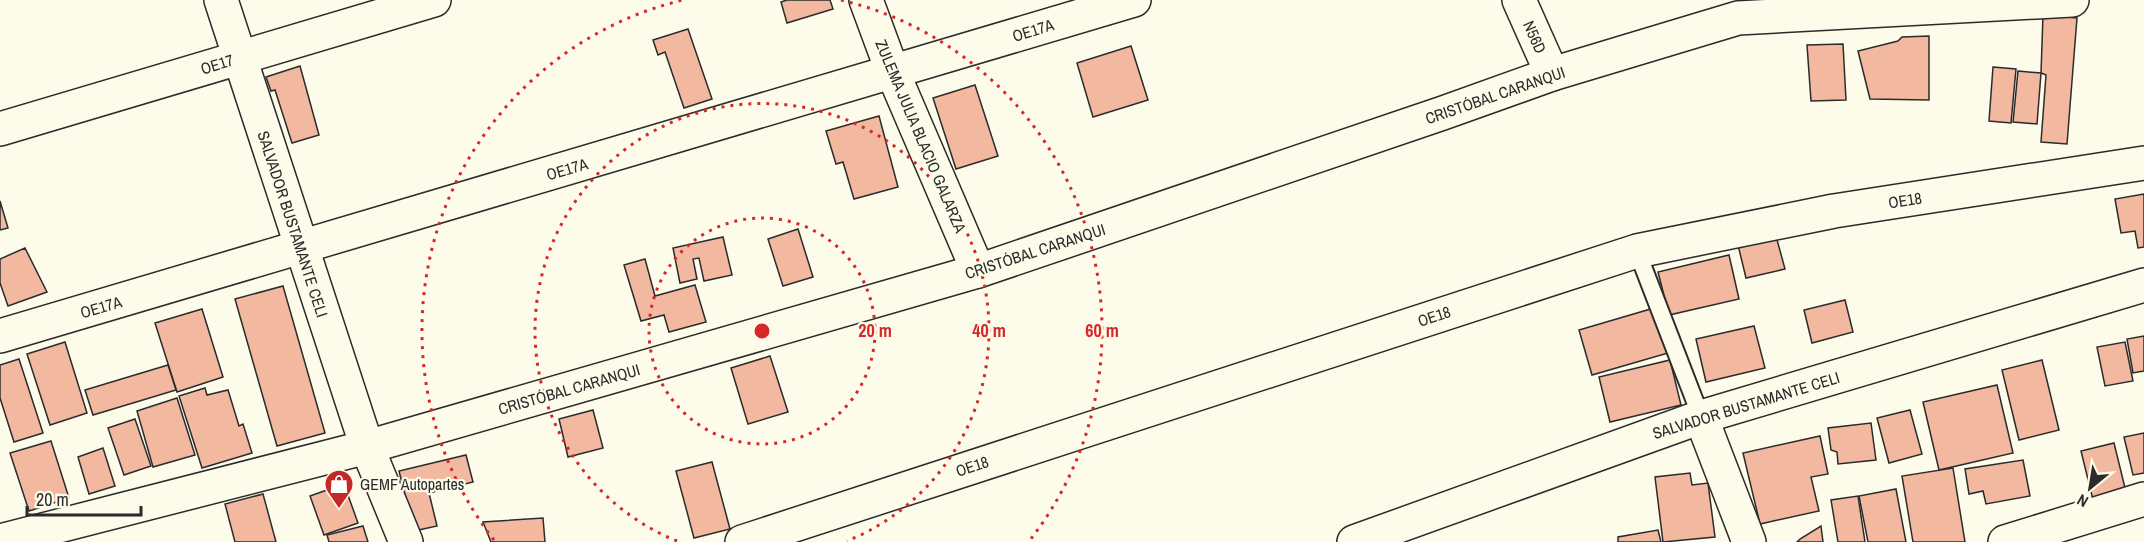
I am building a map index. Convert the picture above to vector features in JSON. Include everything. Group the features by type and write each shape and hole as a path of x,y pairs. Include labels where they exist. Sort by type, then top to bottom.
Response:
{"street":[{"name":"SALVADOR BUSTAMANTE CELI","path":"221,0 238,58 367,447 406,542"},
{"name":"OE17","path":"0,129 434,0"},
{"name":"ZULEMA JULIA BLACIO GALARZA","path":"866,0 893,73 978,271"},
{"name":"OE17A","path":"0,336 1134,0"},
{"name":"N56D","path":"1519,0 1552,74"},
{"name":"CRISTÓBAL CARANQUI","path":"0,540 367,447 978,271 1443,113 1735,9 2072,0"},
{"name":"OE18","path":"742,542 1636,251 1834,211 2144,163"},
{"name":"SALVADOR BUSTAMANTE CELI","path":"1354,542 1701,417 2144,285"},
{"path":"1701,417 1749,542"},
{"path":"2005,542 2144,499"}],"lane":[{"path":"1636,251 1701,417"}],"building":[{"path":"830,0 833,9 787,23 781,2"},
{"path":"2043,15 2077,18 2067,144 2041,142 2046,75 2041,73"},
{"path":"688,29 712,99 684,108 665,52 658,55 653,40"},
{"path":"1929,36 1929,100 1870,99 1858,51 1898,41 1902,37"},
{"path":"1843,44 1846,100 1811,101 1807,45"},
{"path":"1131,46 1148,100 1093,117 1077,63"},
{"path":"300,66 319,135 292,143 275,90 271,91 266,77"},
{"path":"1993,67 2016,69 2011,123 1989,121"},
{"path":"2018,71 2041,73 2037,124 2013,122"},
{"path":"975,85 998,156 956,169 933,98"},
{"path":"879,116 898,187 854,199 843,162 836,164 826,131"},
{"path":"2144,194 2144,247 2138,248 2135,231 2121,233 2115,199"},
{"path":"0,201 8,228 0,230"},
{"path":"798,229 813,277 783,286 768,239"},
{"path":"1776,236 1785,269 1746,278 1738,245"},
{"path":"723,237 732,275 704,281 699,258 693,259 697,279 680,283 673,248"},
{"path":"25,248 47,292 8,306 0,283 0,259"},
{"path":"1729,255 1739,299 1669,315 1658,272"},
{"path":"645,259 655,296 695,285 706,322 669,332 664,315 641,321 624,265"},
{"path":"283,286 325,433 277,446 235,299"},
{"path":"1845,300 1853,332 1812,343 1804,310"},
{"path":"1654,308 1668,353 1592,375 1579,330"},
{"path":"202,309 223,377 177,392 155,323"},
{"path":"1754,326 1765,368 1706,382 1696,339"},
{"path":"2144,336 2144,371 2133,373 2127,339"},
{"path":"65,342 87,413 50,425 27,354"},
{"path":"2125,342 2133,381 2105,386 2097,347"},
{"path":"770,356 788,412 748,424 731,368"},
{"path":"19,359 43,433 14,442 0,398 0,365"},
{"path":"1670,360 1681,405 1610,422 1599,377"},
{"path":"2042,360 2059,430 2019,440 2002,370"},
{"path":"168,365 176,390 93,415 85,390"},
{"path":"1997,385 2013,453 1939,470 1923,402"},
{"path":"205,388 207,395 228,390 239,426 243,424 252,453 202,468 179,396"},
{"path":"177,398 195,455 153,467 137,411"},
{"path":"593,410 603,448 568,457 559,419"},
{"path":"1910,410 1922,454 1889,463 1877,418"},
{"path":"135,419 151,466 124,475 108,428"},
{"path":"1871,423 1876,460 1838,464 1837,452 1831,450 1828,428"},
{"path":"2144,433 2144,473 2133,475 2124,437"},
{"path":"1820,436 1828,474 1811,477 1819,511 1760,524 1743,453"},
{"path":"51,441 69,498 29,511 10,453"},
{"path":"2114,443 2127,496 2094,504 2081,451"},
{"path":"103,448 115,486 89,494 78,457"},
{"path":"466,455 473,482 429,493 437,526 414,531 399,471"},
{"path":"2023,460 2030,496 1986,504 1983,491 1969,494 1965,469"},
{"path":"712,462 730,529 694,538 676,471"},
{"path":"1953,468 1965,542 1913,542 1902,476"},
{"path":"1690,473 1692,485 1708,483 1715,537 1663,542 1655,477"},
{"path":"344,484 358,523 324,535 310,496"},
{"path":"1896,489 1906,542 1868,542 1859,496"},
{"path":"263,494 276,542 235,542 225,504"},
{"path":"1858,496 1865,542 1838,542 1831,500"},
{"path":"543,518 545,542 491,542 483,522"},
{"path":"363,526 368,542 329,542 327,535"},
{"path":"1821,526 1823,542 1797,542 1800,539"},
{"path":"1658,530 1661,542 1618,542 1618,537"}],"place":[{"name":"GEMF Autopartes","path":"339,510"}]}
